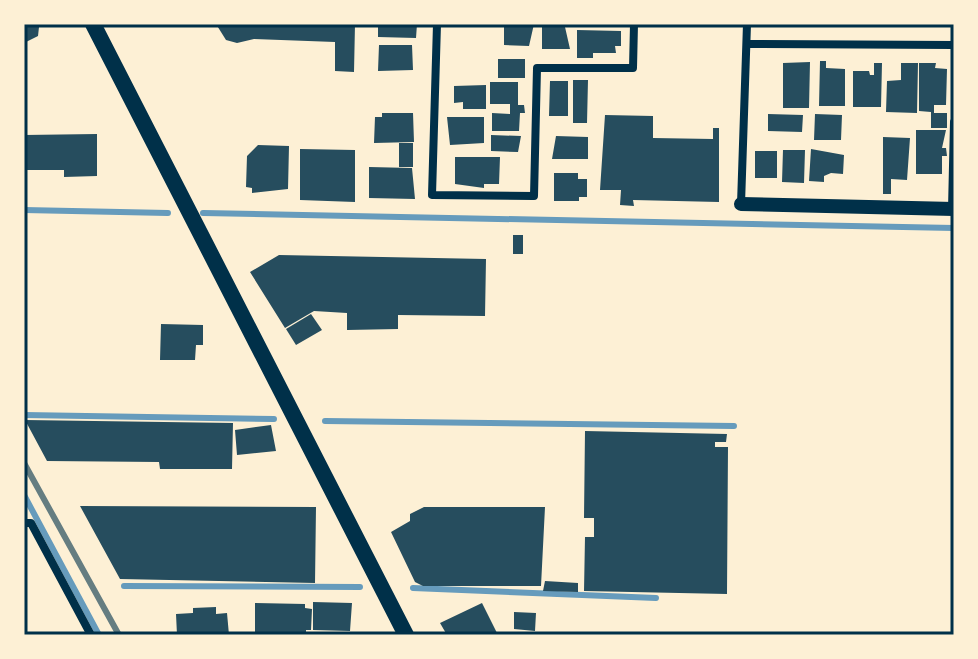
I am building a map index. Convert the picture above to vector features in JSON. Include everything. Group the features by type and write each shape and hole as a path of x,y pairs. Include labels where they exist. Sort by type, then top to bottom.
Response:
{"main road":[{"path":"93,24 406,635"}],"street":[{"path":"437,24 432,195 534,196 537,68 633,68 634,24"},
{"path":"747,24 741,204 953,209 954,122"},
{"path":"747,44 954,45"},
{"path":"24,523 31,523 91,635"}],"building":[{"path":"24,24 38,24 39,27 38,36 24,43"},
{"path":"216,24 355,24 354,72 335,71 335,42 254,39 237,43 226,40"},
{"path":"378,24 417,24 416,38 378,37"},
{"path":"504,24 534,24 529,46 504,45"},
{"path":"542,24 573,24 565,27 570,49 542,49"},
{"path":"577,30 621,31 621,46 615,46 616,53 593,53 593,58 577,58"},
{"path":"379,45 412,45 413,70 378,71"},
{"path":"498,59 525,59 525,78 498,78"},
{"path":"820,61 826,61 826,68 845,69 845,106 819,106"},
{"path":"810,62 809,108 783,108 783,63"},
{"path":"874,63 882,63 881,107 853,107 853,71 869,71 870,75 874,75"},
{"path":"901,63 918,63 917,113 886,112 887,81 901,80"},
{"path":"919,63 936,63 935,68 947,69 946,105 934,105 934,113 947,113 947,128 931,128 931,112 919,111"},
{"path":"573,80 588,80 587,123 573,123"},
{"path":"550,81 568,81 568,116 549,116"},
{"path":"490,82 518,82 518,105 524,105 525,113 520,113 519,131 492,131 492,113 510,114 510,104 490,104"},
{"path":"486,85 486,109 463,109 463,102 454,103 454,86"},
{"path":"382,113 413,113 414,142 374,143 375,117 382,117"},
{"path":"768,114 803,115 802,132 768,131"},
{"path":"815,114 842,115 841,140 814,140"},
{"path":"605,115 653,116 653,138 713,139 713,128 719,128 719,202 633,200 634,206 620,205 621,190 600,190"},
{"path":"447,117 484,117 484,143 450,145"},
{"path":"916,130 946,130 942,148 946,148 947,156 942,156 942,174 916,174"},
{"path":"97,134 97,176 64,177 64,170 24,170 24,135"},
{"path":"491,135 521,136 518,152 491,151"},
{"path":"556,136 588,137 588,159 552,159"},
{"path":"883,137 910,138 907,180 891,179 891,194 883,194"},
{"path":"399,143 413,143 413,167 399,167"},
{"path":"258,145 289,146 288,189 252,193 252,188 246,187 247,156"},
{"path":"300,149 355,150 355,202 300,200"},
{"path":"811,149 844,155 843,174 831,173 824,176 824,182 809,181"},
{"path":"783,150 805,150 804,183 782,182"},
{"path":"755,151 777,151 777,178 755,178"},
{"path":"455,157 500,157 499,184 484,184 484,188 455,184"},
{"path":"369,167 412,168 415,199 369,198"},
{"path":"554,173 578,173 578,179 587,179 587,197 579,197 579,201 554,201"},
{"path":"513,235 523,235 523,254 513,254"},
{"path":"279,255 486,259 485,316 398,315 398,329 347,330 347,313 314,311 285,328 250,272"},
{"path":"311,314 322,330 296,345 286,329"},
{"path":"161,324 203,325 203,345 196,345 195,360 160,360"},
{"path":"25,420 233,423 232,469 160,469 159,462 47,461"},
{"path":"271,425 276,451 237,455 235,430"},
{"path":"585,431 727,434 726,442 715,442 715,447 728,447 727,594 584,591 585,537 594,537 594,518 584,518"},
{"path":"80,506 316,507 315,583 120,579"},
{"path":"424,507 545,507 541,586 423,586 415,582 391,532 410,521 410,514"},
{"path":"545,581 578,583 578,592 543,591"},
{"path":"313,602 352,603 350,631 313,630"},
{"path":"255,603 305,604 305,608 312,609 311,630 306,630 306,635 255,634"},
{"path":"482,603 498,635 447,635 440,623"},
{"path":"216,607 216,614 227,613 229,635 177,635 176,614 193,613 193,608"},
{"path":"514,612 536,613 535,631 514,629"}],"waterway":[{"path":"24,210 168,213"},
{"path":"203,213 954,228"},
{"path":"24,415 274,419"},
{"path":"325,421 734,426"},
{"path":"24,495 99,635"},
{"path":"124,586 360,587"},
{"path":"413,588 656,598"}],"railway":[{"path":"24,463 119,635"}]}
